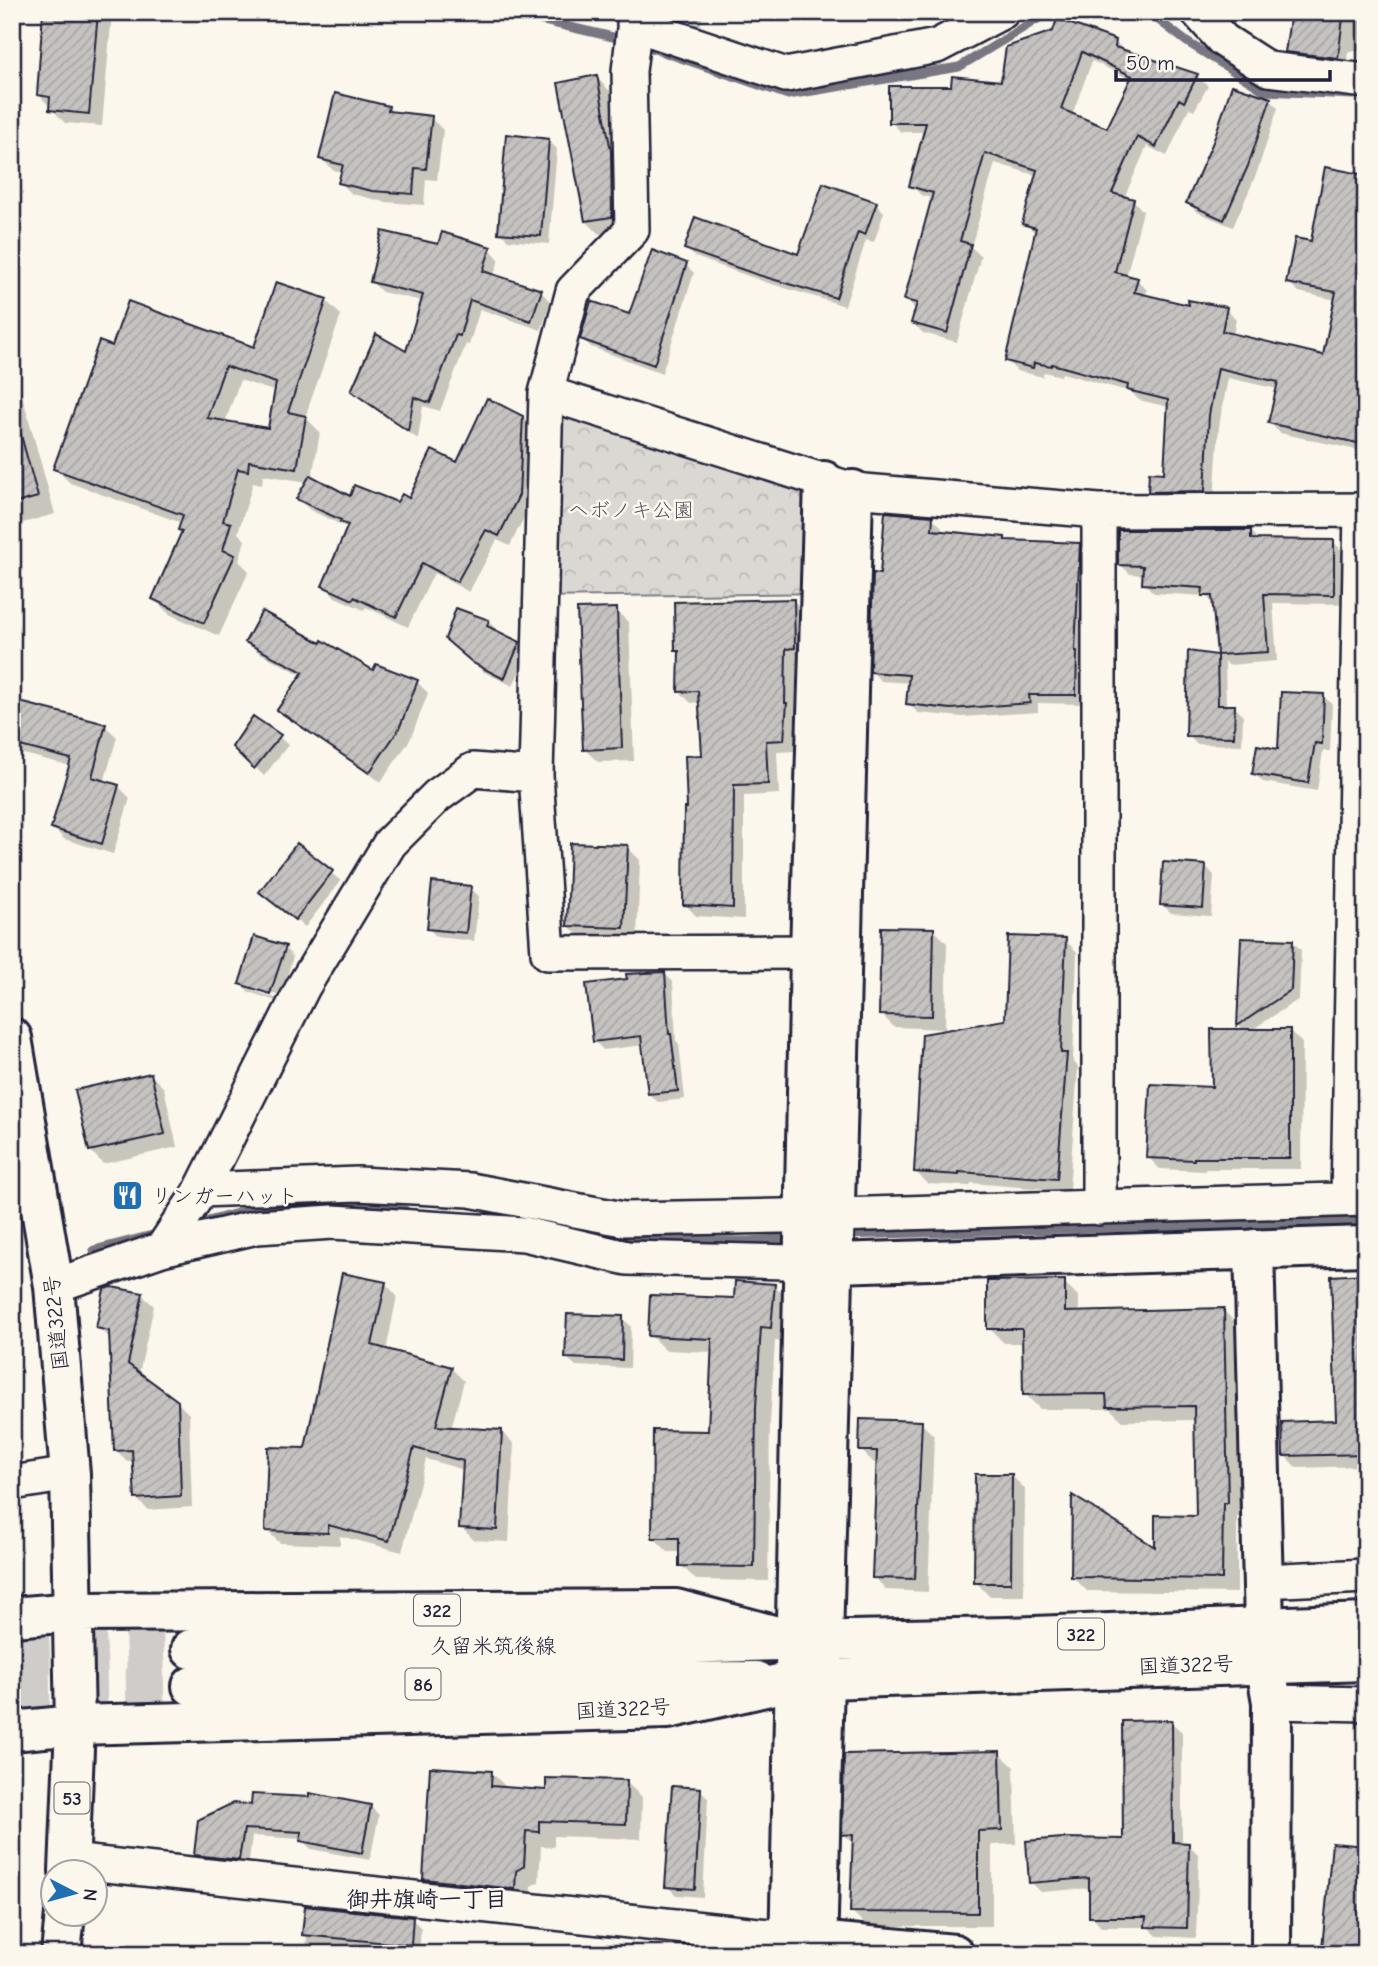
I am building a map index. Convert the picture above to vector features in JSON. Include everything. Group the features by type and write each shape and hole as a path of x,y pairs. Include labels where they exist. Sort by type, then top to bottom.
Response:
{"main road":[{"path":"838,485 803,1947 954,1954"},
{"name":"国道322号","path":"12,1038 54,1286 70,1475 75,1725 668,1709 810,1679 1265,1645 1366,1623"},
{"path":"820,1238 1254,1249 1366,1246"},
{"path":"1254,1249 1265,1645 1272,1702 1270,1954"},
{"name":"国道322号","path":"74,1612 676,1609 809,1640 1008,1637 1265,1645 1366,1661"},
{"path":"12,1617 74,1612"},
{"name":"久留米筑後線","path":"191,1649 645,1645 809,1640"},
{"name":"久留米筑後線","path":"192,1686 810,1679"},
{"path":"12,1731 75,1725"},
{"name":"53","path":"69,1857 75,1725"},
{"path":"61,1954 64,1927"}],"street":[{"path":"825,952 548,953 536,775 546,393 573,291 632,230 629,71 635,18 786,75 937,46 1002,12"},
{"path":"1198,12 1229,26 1268,69 1366,81"},
{"path":"54,1286 162,1248 257,1227 333,1222 524,1234 627,1258 1099,1208 1357,1199 1363,510 1100,511 838,485 546,393"},
{"path":"1099,1208 1100,511"},
{"path":"162,1248 201,1190 303,987 390,843 437,796 473,770 536,775"},
{"path":"201,1190 358,1184 470,1190 623,1219 820,1238"},
{"path":"1253,1202 1254,1249"},
{"path":"12,1483 70,1475"},
{"path":"1263,1581 1366,1576"},
{"path":"1272,1702 1366,1704"},
{"path":"108,1870 803,1947"}],"green space":[{"name":"ヘボノキ公園","path":"546,393 841,487 829,593 541,597"}],"building":[{"path":"43,12 98,12 89,114 49,110 50,97 37,95"},
{"path":"1291,12 1343,18 1338,58 1285,52"},
{"path":"1057,19 1116,40 1115,47 1198,74 1184,102 1179,99 1156,147 1137,137 1112,193 1134,199 1115,272 1138,278 1134,292 1189,305 1188,300 1227,307 1222,331 1323,355 1336,292 1286,283 1295,238 1311,241 1325,167 1366,175 1366,445 1268,423 1278,382 1218,368 1209,415 1205,491 1148,492 1149,472 1164,473 1168,400 1127,390 1128,385 1052,364 1034,363 1033,368 1005,361 1036,228 1022,224 1037,170 985,153 960,241 971,244 947,333 911,323 917,303 904,300 933,193 909,186 926,123 889,123 889,86 951,86 952,76 1001,81 1006,47 1053,31","holes":["1082,52 1132,76 1107,128 1061,109"]},
{"path":"597,75 611,151 612,217 585,221 558,83"},
{"path":"1232,85 1271,98 1248,166 1224,220 1186,203 1213,142"},
{"path":"335,93 389,106 388,111 432,116 426,169 415,168 413,194 372,191 338,183 343,165 319,159"},
{"path":"506,134 549,139 541,236 498,233"},
{"path":"823,183 877,202 865,235 858,232 836,298 684,249 695,217 798,254"},
{"path":"382,231 438,244 442,232 491,247 483,271 542,290 531,321 470,300 460,336 456,335 430,403 414,397 408,431 351,391 376,334 406,351 423,295 370,282"},
{"path":"652,250 687,263 654,365 580,339 591,301 629,314"},
{"path":"276,282 327,299 288,412 306,416 297,469 249,461 248,471 238,469 223,521 231,523 223,550 235,555 204,623 152,599 182,531 178,530 183,515 53,469 99,341 112,346 128,301 254,347","holes":["225,366 276,383 268,428 207,418"]},
{"path":"487,398 523,416 519,495 499,536 486,530 457,582 422,563 396,617 354,597 353,600 322,586 348,525 296,499 310,475 350,496 354,485 397,502 402,494 409,498 432,450 457,462"},
{"path":"19,428 38,497 12,504 12,429"},
{"path":"885,512 933,516 932,530 1005,537 1005,540 1080,543 1075,651 1076,695 1029,695 1030,703 951,709 906,704 909,675 870,672 873,573 880,574"},
{"path":"1118,530 1251,530 1251,539 1334,540 1334,595 1264,594 1268,652 1217,655 1212,596 1202,596 1203,588 1142,584 1143,566 1118,565"},
{"path":"794,599 795,648 786,649 787,703 784,740 766,741 768,784 734,785 733,908 683,905 684,808 687,808 685,756 702,755 698,691 678,692 679,651 675,651 674,602"},
{"path":"456,608 489,620 487,626 520,642 504,679 473,663 445,639"},
{"path":"617,608 622,748 583,750 577,609"},
{"path":"262,611 321,643 322,640 373,670 376,664 418,680 399,729 369,773 277,710 303,672 245,642"},
{"path":"1188,651 1217,655 1218,705 1235,705 1234,737 1186,736"},
{"path":"1281,692 1324,694 1322,744 1315,743 1308,783 1252,774 1257,745 1278,749"},
{"path":"12,700 106,724 92,777 119,785 102,844 51,828 71,759 12,744"},
{"path":"253,716 281,735 254,769 232,747"},
{"path":"297,843 333,871 295,920 259,892"},
{"path":"570,843 628,845 624,928 567,926"},
{"path":"1163,862 1206,865 1203,908 1160,905"},
{"path":"432,882 471,886 466,933 427,929"},
{"path":"881,927 934,928 932,1016 879,1015"},
{"path":"254,936 286,946 270,994 239,984"},
{"path":"1008,936 1066,938 1061,1053 1067,1053 1057,1179 959,1172 959,1175 914,1172 922,1034 1005,1020"},
{"path":"1241,938 1293,940 1291,990 1237,1026"},
{"path":"665,972 669,1034 678,1091 648,1094 641,1036 593,1042 586,984 627,979 626,974"},
{"path":"1211,1029 1290,1029 1290,1158 1146,1158 1150,1084 1212,1087"},
{"path":"151,1073 165,1134 89,1151 75,1090"},
{"path":"342,1273 386,1282 372,1345 452,1367 436,1426 502,1430 497,1530 459,1528 463,1461 414,1448 389,1541 328,1525 328,1533 265,1531 268,1447 305,1448"},
{"path":"1366,1274 1366,1454 1283,1456 1282,1422 1336,1420 1331,1276"},
{"path":"1065,1280 1065,1312 1224,1308 1228,1503 1223,1503 1222,1579 1071,1577 1072,1495 1155,1547 1155,1515 1196,1516 1194,1406 1107,1407 1106,1394 1023,1395 1022,1329 987,1329 987,1281"},
{"path":"735,1281 775,1284 771,1328 761,1327 756,1407 754,1567 679,1566 679,1538 652,1538 653,1430 708,1431 712,1339 648,1336 650,1295 734,1298"},
{"path":"112,1287 143,1293 128,1364 178,1401 181,1496 135,1499 132,1450 114,1451 109,1331 96,1328 104,1289"},
{"path":"567,1314 623,1316 622,1360 565,1358"},
{"path":"860,1419 922,1421 915,1579 872,1578 877,1451 859,1451"},
{"path":"975,1474 1012,1474 1011,1583 974,1583"},
{"path":"1172,1720 1173,1842 1189,1843 1187,1928 1145,1927 1146,1917 1089,1917 1089,1878 1029,1883 1026,1841 1063,1838 1123,1839 1122,1721"},
{"path":"1000,1751 1002,1830 978,1831 978,1913 850,1912 853,1834 842,1835 844,1754"},
{"path":"430,1767 492,1771 491,1786 546,1790 546,1778 627,1780 626,1824 539,1821 539,1832 526,1831 524,1866 516,1871 515,1889 423,1879"},
{"path":"672,1786 701,1788 695,1889 665,1887"},
{"path":"309,1793 371,1805 362,1853 300,1841 302,1832 244,1829 239,1860 194,1855 198,1820 233,1803 251,1805 252,1794 309,1797"},
{"path":"1332,1843 1366,1846 1366,1952 1322,1948"},
{"path":"305,1906 413,1917 411,1945 302,1935"}],"waterway":[{"path":"505,12 626,40"},
{"path":"640,44 788,95 959,67 1041,17 1063,12"},
{"path":"1148,12 1187,42 1265,91 1353,95"},
{"path":"190,1226 263,1206 350,1206 405,1210"},
{"path":"842,1235 1366,1221"},
{"path":"94,1250 156,1234"},
{"path":"615,1240 748,1241 797,1238"}],"tunnel":[{"path":"12,1657 191,1649"},
{"path":"12,1689 192,1686"}],"place":[{"name":"リンガーハット","path":"128,1196"}],"district":[{"name":"御井旗崎一丁目","path":"427,1899"}]}
